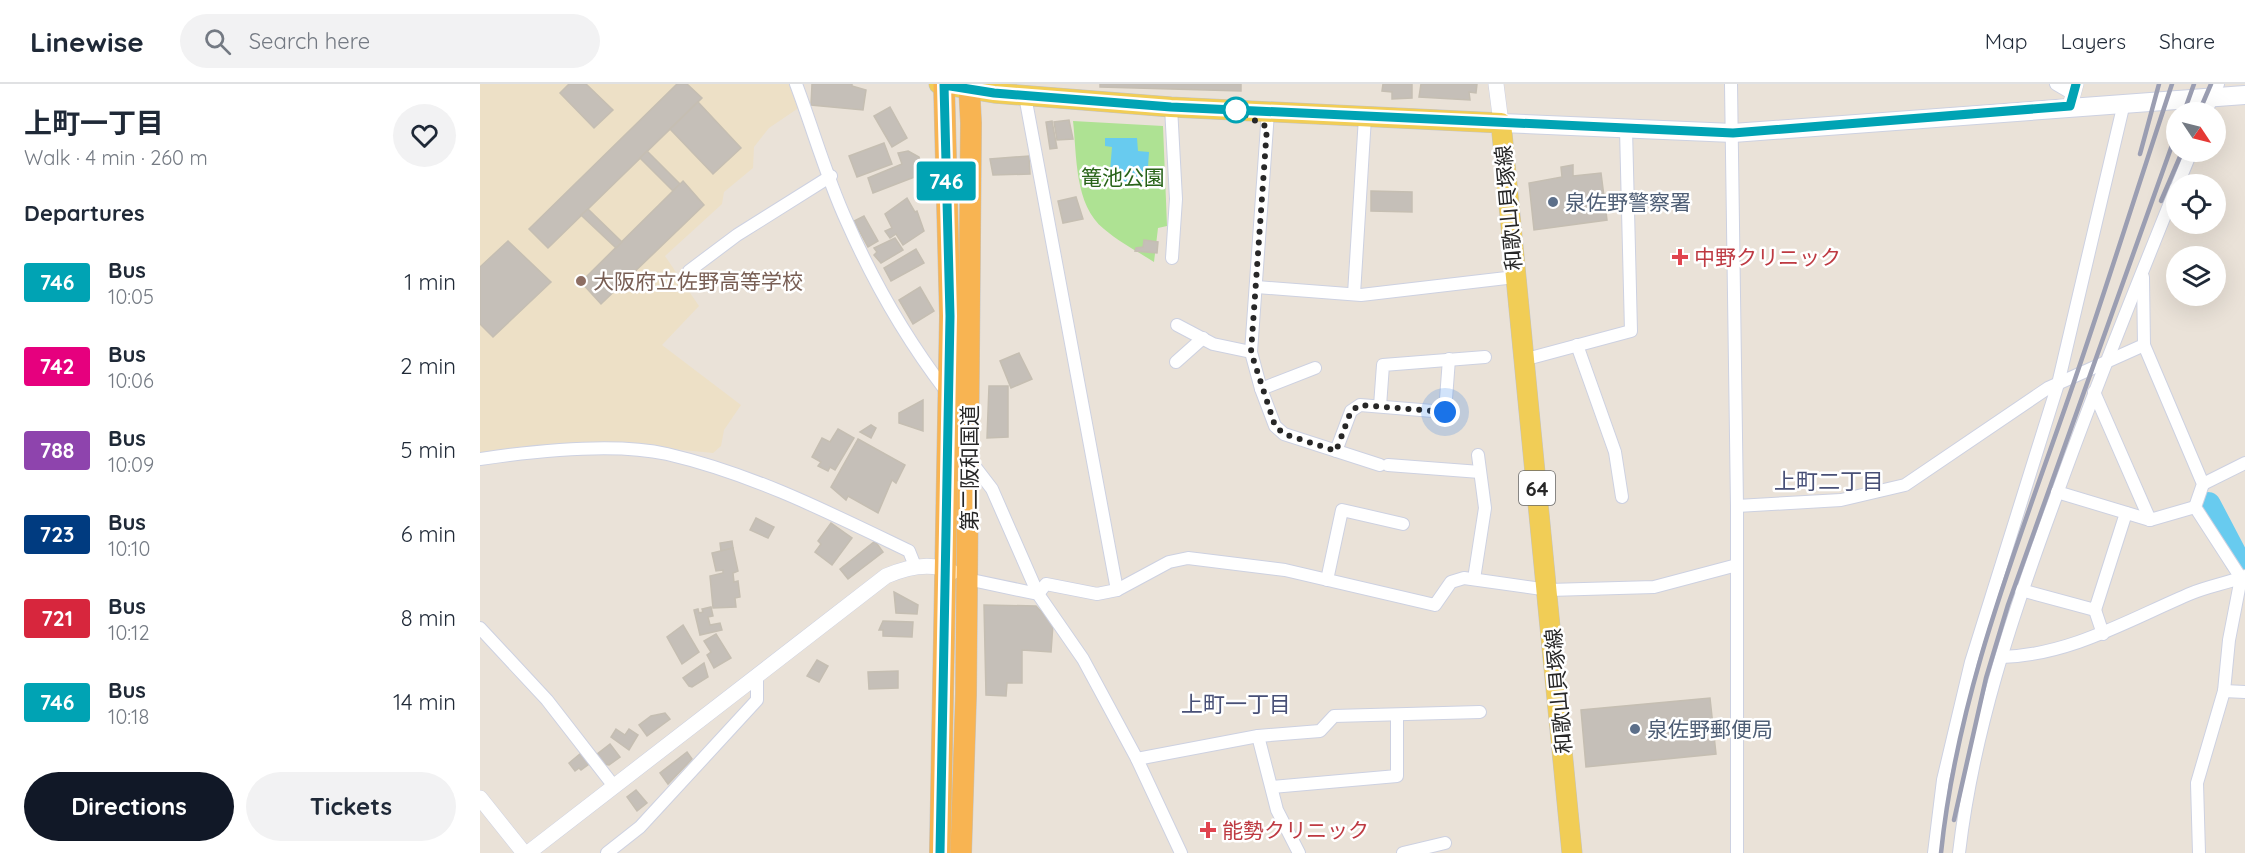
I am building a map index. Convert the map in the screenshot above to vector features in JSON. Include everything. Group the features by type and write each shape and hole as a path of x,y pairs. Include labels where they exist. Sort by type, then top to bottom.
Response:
{"highway":[{"name":"第二阪和国道","path":"940,853 946,391 950,316 942,84"},
{"name":"第二阪和国道","path":"961,853 968,579 971,123 969,87"}],"main road":[{"name":"和歌山貝塚線","path":"942,84 1025,96 1171,107 1501,123 1523,360 1549,590 1572,853"},
{"path":"1501,123 1733,133 2073,94 2124,103 2245,95"}],"street":[{"path":"796,84 846,220 887,301 925,364 946,391"},
{"path":"1496,84 1501,123"},
{"path":"1731,84 1737,506 1737,853"},
{"path":"2056,84 2073,94"},
{"path":"1025,96 1117,590"},
{"path":"1934,853 1943,780 1971,662 2058,384 2124,103"},
{"path":"1171,107 1176,200 1172,258"},
{"path":"1268,112 1251,352 1261,389 1275,426 1284,434 1384,465 1480,472"},
{"path":"1354,294 1365,117"},
{"path":"1523,360 1631,330 1626,129"},
{"path":"690,271 737,235 831,176"},
{"path":"1959,853 1976,749 2022,590 2105,362 2166,213"},
{"path":"2143,270 2144,345 2203,484 2195,507"},
{"path":"1257,286 1354,294 1515,277"},
{"path":"1177,325 1213,344 1251,352"},
{"path":"1176,362 1203,338"},
{"path":"1577,345 1615,452 1622,497"},
{"path":"1737,506 1841,500 1905,485 2058,384 2144,345"},
{"path":"1380,406 1383,365 1485,357"},
{"path":"1336,451 1351,411 1360,405 1445,412 1449,359"},
{"path":"1261,389 1315,368"},
{"path":"2094,392 2151,520"},
{"path":"480,459 621,449 666,454 781,490 909,551 915,566"},
{"path":"1474,579 1485,508 1478,455"},
{"path":"969,458 992,489 1038,594 1083,659 1137,759 1181,853"},
{"path":"2203,484 2245,463"},
{"path":"2057,492 2151,520 2195,507"},
{"path":"2195,507 2243,577 2229,640 2224,691 2197,783 2199,853"},
{"path":"1327,580 1342,510 1403,524"},
{"path":"2103,634 2095,610 2126,513"},
{"path":"1038,594 1046,584 1097,594 1117,590 1169,562 1188,558 1285,570 1435,605 1451,582 1464,578 1549,590 1654,587 1737,565"},
{"path":"480,798 526,853 886,576 915,566 945,568 968,579 1038,594"},
{"path":"2002,657 2032,656 2103,634 2194,592 2243,577"},
{"path":"2022,590 2095,610"},
{"path":"480,628 547,700 613,785"},
{"path":"607,853 640,826 757,700 757,675"},
{"path":"2224,691 2245,692"},
{"path":"1137,759 1258,736 1320,731 1334,716 1480,712"},
{"path":"1272,787 1397,776 1397,715"},
{"path":"1258,736 1277,810 1299,853"},
{"path":"1403,853 1445,843"}],"shaded area":[{"name":"大阪府立佐野高等学校","path":"480,84 790,84 800,107 769,128 754,147 753,168 724,192 722,204 665,256 699,306 662,345 741,405 724,430 721,446 713,453 622,444 480,457"}],"green space":[{"name":"篭池公園","path":"1073,121 1163,126 1167,226 1158,228 1154,262 1104,229 1087,207 1079,179"}],"water":[{"path":"1105,138 1137,138 1138,151 1149,152 1147,182 1120,182 1120,171 1110,171 1112,147 1105,146"}],"building":[{"path":"569,84 586,84 613,110 594,128 560,93"},
{"path":"677,84 687,84 702,98 548,248 529,229"},
{"path":"812,84 852,84 852,86 866,90 863,110 811,105"},
{"path":"1100,84 1241,84 1241,91 1100,87"},
{"path":"1383,84 1412,84 1412,98 1392,99 1392,92 1382,91"},
{"path":"1421,84 1477,84 1476,93 1469,92 1470,100 1419,97"},
{"path":"698,102 741,148 713,174 670,129"},
{"path":"890,107 907,138 892,147 874,116"},
{"path":"1069,120 1073,139 1057,140 1054,122"},
{"path":"1052,121 1057,148 1050,149 1046,122"},
{"path":"884,143 892,164 857,177 849,156"},
{"path":"647,151 680,184 673,191 640,158"},
{"path":"908,151 919,157 923,170 917,176 873,193 868,178 902,164 898,153"},
{"path":"1029,156 1030,174 993,175 990,159"},
{"path":"1573,165 1573,176 1601,173 1607,220 1534,230 1529,183 1562,177 1561,167"},
{"path":"683,181 704,205 601,304 581,282"},
{"path":"1371,191 1412,192 1412,212 1371,211"},
{"path":"1076,197 1083,219 1063,223 1058,201"},
{"path":"907,198 915,212 917,211 924,231 903,245 896,234 890,238 885,231 892,228 885,214"},
{"path":"588,209 622,242 616,248 581,215"},
{"path":"864,216 878,241 868,247 854,221"},
{"path":"895,238 903,250 881,263 874,255 877,252 874,248"},
{"path":"1144,240 1158,242 1157,253 1135,251 1136,248 1143,247"},
{"path":"508,241 551,282 493,337 480,324 480,267"},
{"path":"916,249 924,263 891,281 884,268"},
{"path":"920,287 934,311 913,324 899,300"},
{"path":"1019,353 1032,379 1011,388 1000,361"},
{"path":"989,386 1008,386 1008,437 987,438"},
{"path":"923,400 923,431 899,423 899,413"},
{"path":"871,425 876,428 871,438 860,432"},
{"path":"838,429 854,438 835,470 830,467 828,471 818,466 821,462 812,457 822,438 830,442"},
{"path":"858,439 905,465 896,483 892,480 878,513 848,496 846,500 831,487"},
{"path":"756,518 774,527 768,538 750,530"},
{"path":"831,523 852,538 832,565 815,552 821,544 818,541"},
{"path":"732,541 733,548 721,551 720,543"},
{"path":"875,541 883,552 848,579 840,569"},
{"path":"733,548 738,571 733,573 734,582 738,581 740,597 735,598 736,607 713,608 710,576 723,573 723,570 716,571 712,553"},
{"path":"894,592 918,605 917,614 896,613"},
{"path":"984,605 1036,606 1053,624 1051,652 1022,650 1022,683 1007,683 1006,696 986,695"},
{"path":"711,607 713,616 708,617 710,625 720,623 722,630 700,635 694,610 698,609 699,613 703,612 702,609"},
{"path":"883,621 913,622 912,637 883,636 883,630 879,630"},
{"path":"683,625 699,652 682,664 667,637"},
{"path":"716,634 731,658 714,668 707,655 711,652 704,641"},
{"path":"817,660 828,666 819,682 807,676"},
{"path":"704,663 708,677 692,687 689,686 683,678"},
{"path":"898,671 898,688 869,689 868,672"},
{"path":"1710,698 1716,754 1586,767 1581,710"},
{"path":"665,713 670,719 647,736 639,725 651,716"},
{"path":"616,729 625,735 629,729 638,735 629,750 611,737"},
{"path":"610,744 620,757 609,765 603,764 596,755"},
{"path":"687,752 692,759 668,784 660,773"},
{"path":"581,753 589,764 575,771 569,763"},
{"path":"636,790 647,803 637,811 627,797"}],"waterway":[{"path":"2208,505 2238,562 2245,565"}],"railway":[{"path":"2140,154 2159,84"},
{"path":"1941,853 1949,792 1962,732 1994,614 2087,345 2172,84"},
{"path":"2188,102 2194,84"},
{"path":"2203,102 2211,84"},
{"path":"1954,820 1986,678 2008,605 2166,162"},
{"path":"2161,201 2178,162"}],"bus line":[{"name":"746","path":"940,853 946,391 950,316 944,85 994,93 1171,107 1733,133 2070,106 2076,84"}],"place":[{"name":"泉佐野警察署","path":"1553,202"},
{"name":"中野クリニック","path":"1680,257"},
{"name":"大阪府立佐野高等学校","path":"581,281"},
{"name":"泉佐野郵便局","path":"1635,729"},
{"name":"能勢クリニック","path":"1208,830"}],"district":[{"name":"上町二丁目","path":"1829,481"},
{"name":"上町一丁目","path":"1236,704"}],"route":[{"path":"1236,110 1267,127 1251,352 1261,389 1275,426 1284,434 1336,451 1351,411 1360,405 1445,412"}]}
